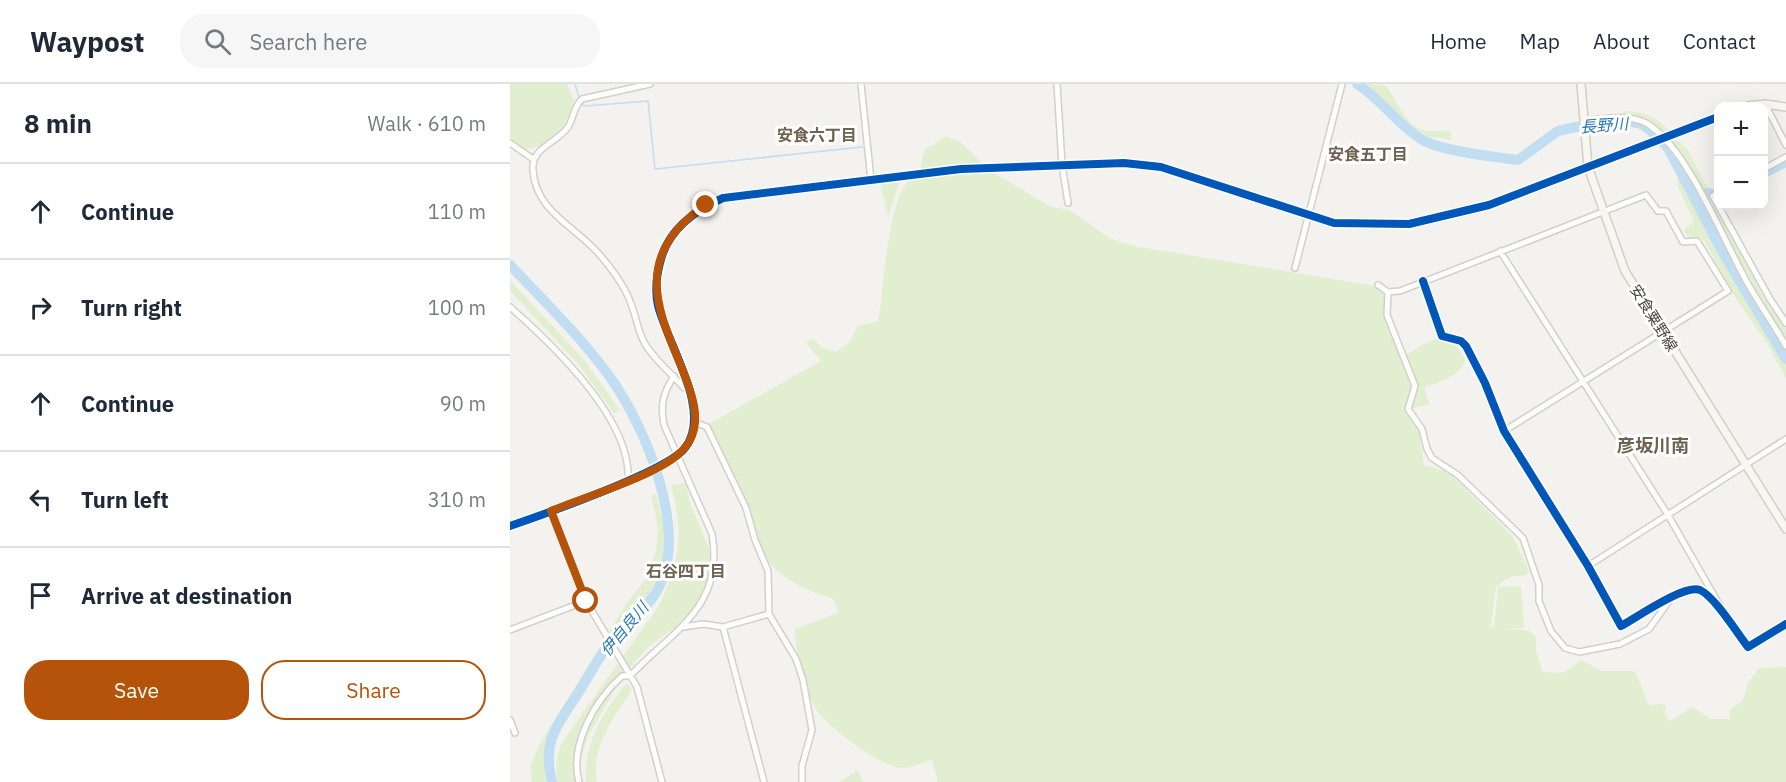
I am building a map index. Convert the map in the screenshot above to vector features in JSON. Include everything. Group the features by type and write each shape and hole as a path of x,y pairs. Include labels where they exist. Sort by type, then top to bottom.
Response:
{"street":[{"path":"650,84 582,99 576,104 565,130 553,142 538,151 533,159 535,186 543,202 592,246 611,269 626,292 647,347 689,389"},
{"path":"861,84 872,180"},
{"path":"1057,84 1062,165 1068,203"},
{"path":"1295,268 1342,84"},
{"name":"安食粟野線","path":"1581,84 1588,167 1625,271 1786,529"},
{"path":"1768,104 1786,106"},
{"path":"1768,110 1786,145"},
{"path":"1583,122 1632,118 1644,122 1663,137 1683,163 1748,285 1786,346"},
{"path":"510,526 630,479 677,455 690,439 694,422 689,389 665,327 656,286 664,250 679,227 698,210 723,198 989,167 1107,163 1161,167 1334,223 1383,225 1434,220 1488,205 1714,119"},
{"path":"510,143 533,159"},
{"path":"1768,167 1786,157"},
{"path":"1378,285 1388,292 1400,291 1646,195 1658,211 1665,211 1683,242 1697,241 1728,291 1504,431"},
{"path":"1721,210 1770,299 1786,323"},
{"path":"1500,251 1668,515 1735,631"},
{"path":"1423,281 1442,336 1461,341 1466,346 1485,383 1504,431 1588,566 1622,626 1672,597 1700,590 1713,601 1748,646 1786,624"},
{"path":"1388,292 1387,315 1415,386 1408,409 1422,429 1426,449 1432,458 1458,475 1523,538 1539,585 1539,601 1551,631 1564,648 1579,652 1620,644 1649,628 1672,597"},
{"path":"510,307 561,353 590,391 620,441 629,465 630,479"},
{"path":"579,782 575,764 590,718 608,688 681,627 704,601 711,585 715,553 712,534 664,424 660,406 667,386 674,376"},
{"path":"694,422 707,427 746,508 755,540 768,571 769,614 796,659 812,730 802,766 802,782"},
{"path":"1588,566 1786,439"},
{"path":"551,511 586,601 637,687 662,782"},
{"path":"510,630 586,601"},
{"path":"681,627 703,624 723,627 769,614"},
{"path":"723,627 764,782"},
{"path":"510,720 515,733"}],"green space":[{"path":"510,84 567,84 574,100 571,109 558,133 545,144 526,149 510,138"},
{"path":"1367,84 1386,86 1403,113 1419,129 1451,131 1451,140 1427,136 1406,123"},
{"path":"1623,111 1649,115 1670,131 1665,133 1638,117 1624,116"},
{"path":"946,136 960,142 983,163 920,170 924,150"},
{"path":"1672,141 1678,141 1688,150 1714,201 1714,210 1719,210 1760,291 1786,329 1786,342"},
{"path":"994,173 1051,207 1069,210 1111,239 1139,247 1374,286 1385,294 1392,329 1403,357 1429,341 1445,339 1452,342 1465,360 1459,371 1449,378 1424,388 1429,404 1406,410 1419,433 1424,465 1449,472 1513,537 1529,571 1527,575 1510,577 1496,586 1491,627 1494,627 1498,587 1521,586 1524,628 1505,628 1530,631 1536,637 1536,651 1543,672 1563,673 1582,660 1601,671 1635,671 1649,705 1666,706 1665,716 1670,721 1693,707 1711,719 1730,719 1730,710 1743,700 1748,683 1759,668 1786,667 1786,782 938,782 932,760 905,768 892,766 844,737 824,719 813,704 802,672 795,638 795,629 838,613 834,599 793,582 776,569 761,552 709,424 821,361 806,343 813,339 823,348 836,352 849,343 858,326 878,321 892,223 903,188 912,177"},
{"path":"1682,176 1786,362 1786,379 1767,343 1730,290 1705,242 1700,237 1688,238 1684,230 1694,222 1676,182"},
{"path":"900,181 888,217 880,183"},
{"path":"510,280 584,360 620,410 614,413 578,364 510,291"},
{"path":"686,482 689,500 709,549 712,564 710,580 703,597 686,619 647,648 622,678 587,738 581,761 581,782 557,782 556,763 561,744 660,604 667,588 676,560 679,533 671,486"},
{"path":"656,494 664,525 663,566 645,602 586,676 570,705 544,762 546,782 532,782 531,765 538,747 623,609 647,577 656,550 658,528 651,495"},
{"path":"627,683 632,690 611,722 600,745 596,769 597,782 586,782 588,755 597,729 610,705"},
{"path":"858,770 863,782 839,782"}],"waterway":[{"path":"575,84 580,100"},
{"name":"長野川","path":"1357,84 1421,139 1441,147 1496,157 1518,160 1558,131 1622,120 1642,124 1668,148 1722,251 1786,359"},
{"path":"581,104 585,106 648,101 655,169 862,147"},
{"path":"1768,171 1786,162"},
{"path":"1708,193 1714,195"},
{"name":"伊自良川","path":"510,265 587,348 624,398 649,452 659,481 666,511 669,540 666,567 657,591 608,645 557,726 549,756 552,782"}],"cycle path":[{"path":"510,526 630,480 674,458 685,448 692,433 694,416 691,397 658,306 657,274 666,246 678,228 694,214 723,198 961,169 1124,163 1161,167 1334,223 1409,224 1489,205 1714,119"},
{"path":"1423,281 1442,336 1461,341 1466,346 1485,383 1504,431 1588,566 1621,626 1672,597 1693,589 1700,590 1712,600 1748,647 1786,624"}],"district":[{"name":"安食六丁目","path":"817,135"},
{"name":"安食五丁目","path":"1368,154"},
{"name":"彦坂川南","path":"1653,445"},
{"name":"石谷四丁目","path":"686,571"}],"route":[{"path":"586,601 551,511 651,471 671,460 684,449 690,439 693,428 693,405 688,385 665,327 658,304 656,286 658,268 670,239 691,215 706,205"}]}
